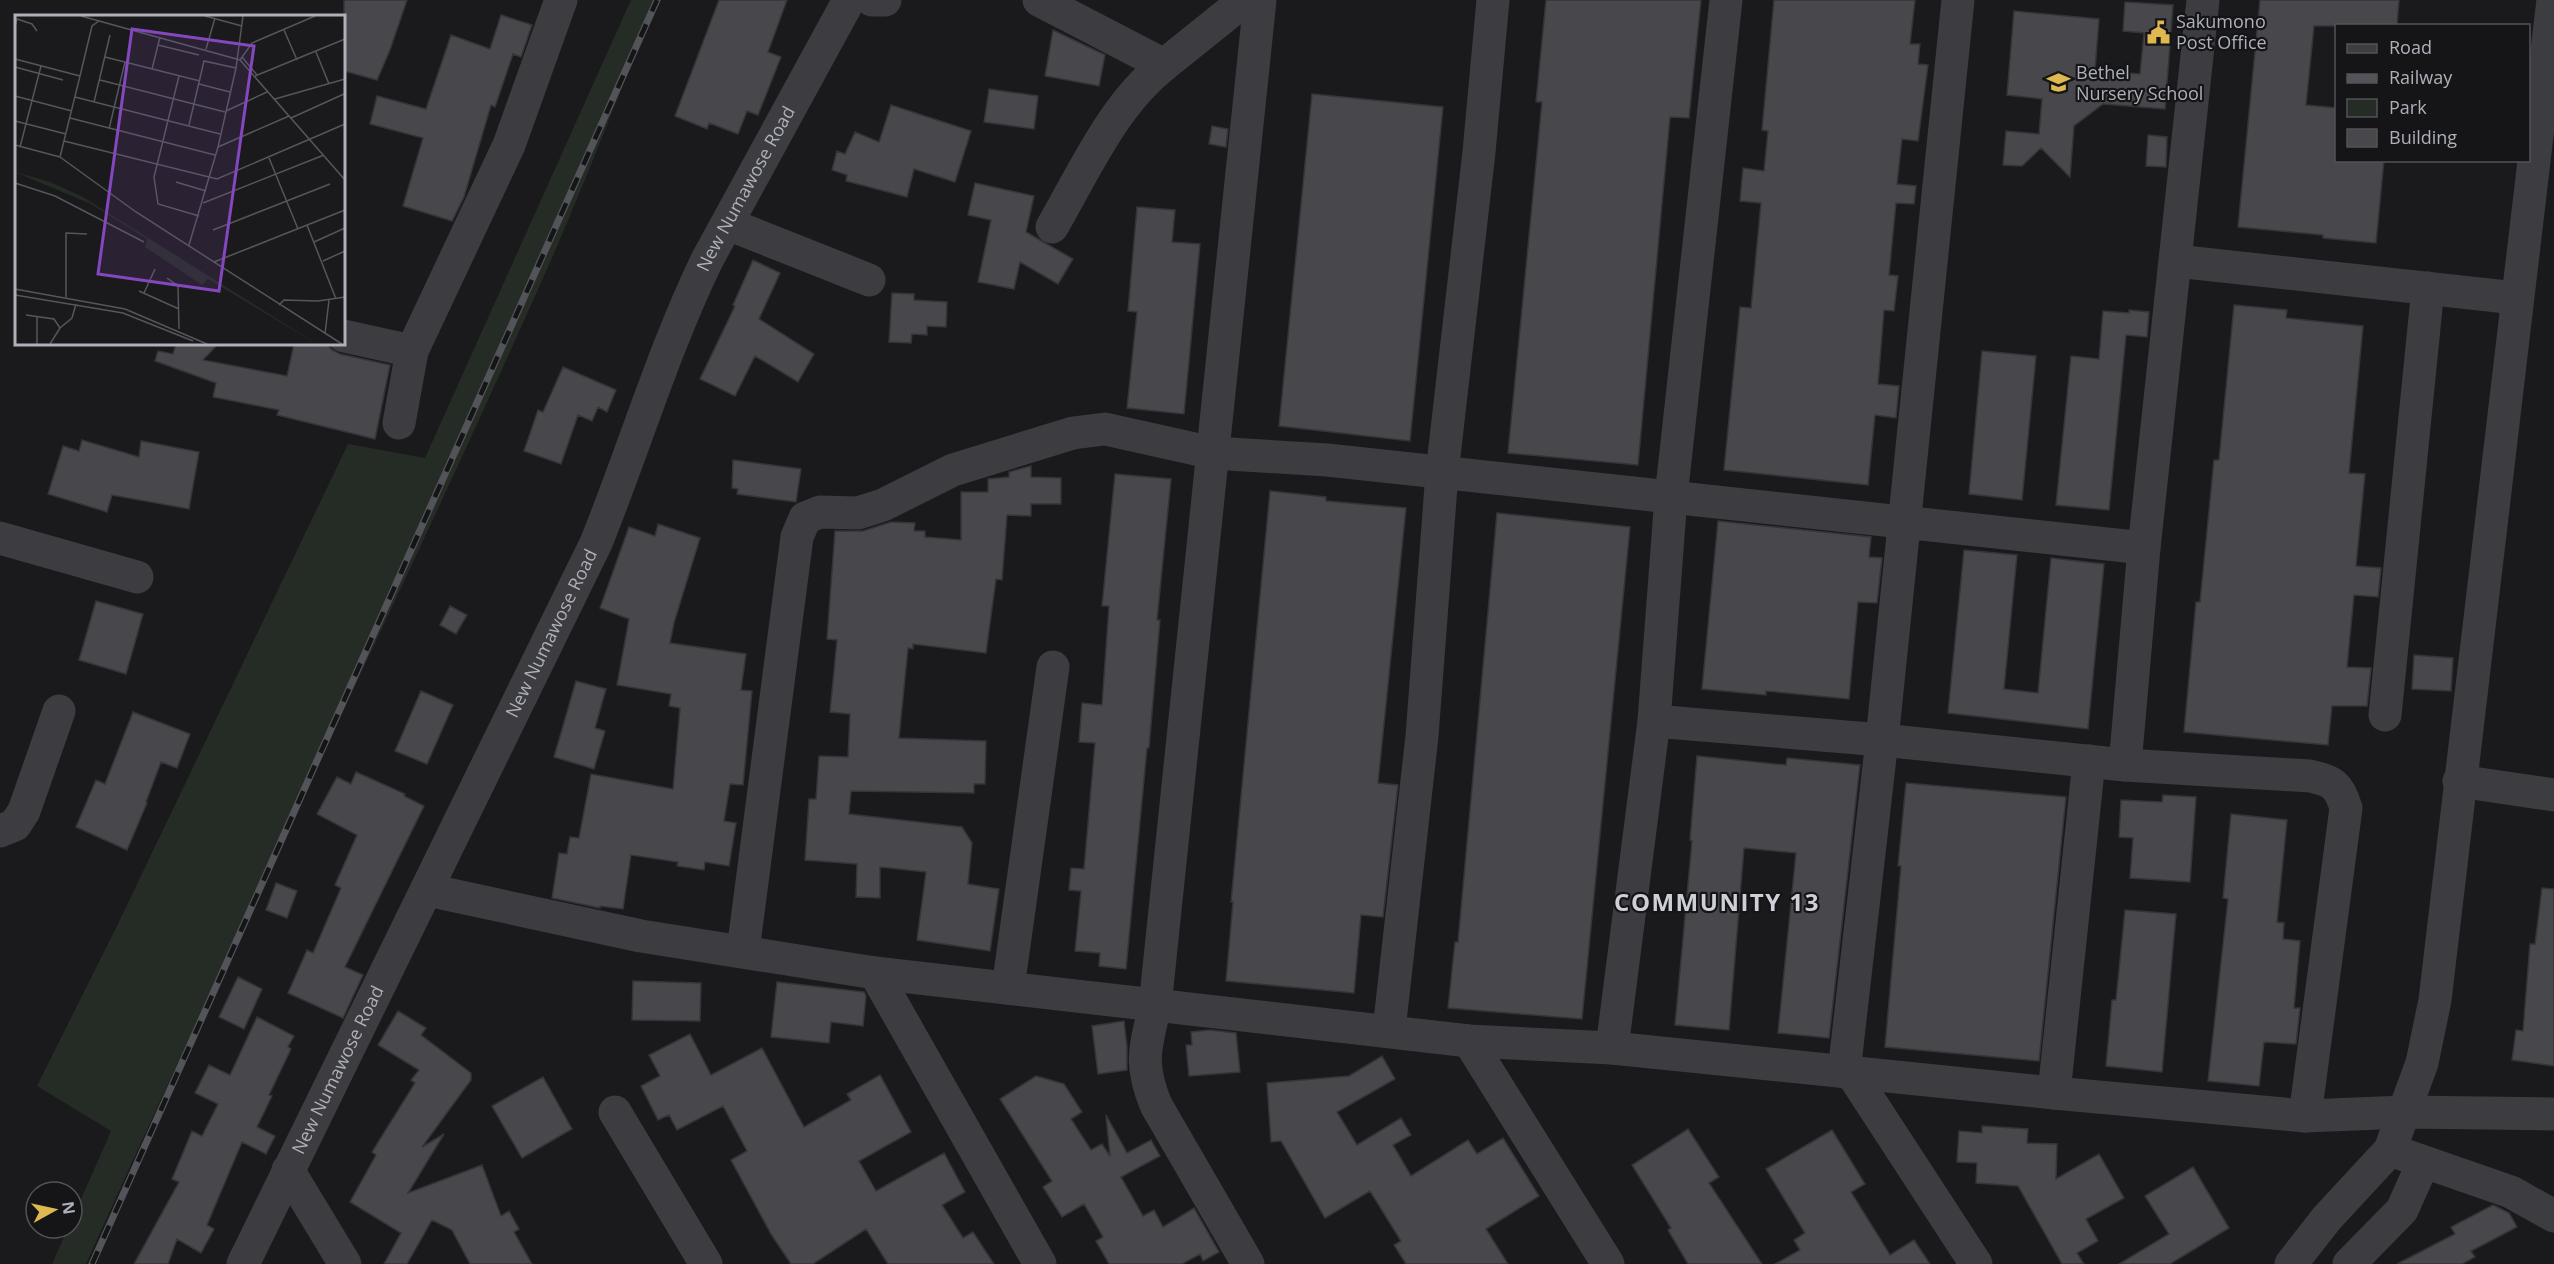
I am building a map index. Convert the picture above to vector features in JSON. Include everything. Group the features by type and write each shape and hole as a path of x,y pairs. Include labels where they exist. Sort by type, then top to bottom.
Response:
{"street":[{"path":"399,423 412,351 509,145 561,0"},
{"name":"New Numawose Road","path":"243,1264 596,543 687,302 707,260 849,0"},
{"path":"872,0 885,0"},
{"path":"1039,0 1164,66"},
{"path":"1052,227 1117,116 1148,78 1245,0"},
{"path":"1248,1264 1156,1105 1147,1083 1144,1053 1155,1006 1260,0"},
{"path":"1389,1030 1422,736 1442,473 1479,152 1493,0"},
{"path":"1611,1048 1654,721 1671,497 1726,0"},
{"path":"1958,0 1847,1072 1976,1264"},
{"path":"2125,765 2144,548 2203,0"},
{"path":"2291,1264 2327,1218 2390,1150 2422,1063 2435,1000 2459,781 2553,0"},
{"path":"728,224 869,280"},
{"path":"2176,261 2516,298"},
{"path":"2385,715 2428,288"},
{"path":"345,336 412,351"},
{"path":"743,951 797,537 805,518 820,512 858,513 883,505 953,470 1073,433 1105,429 1213,453 1327,460 2144,548"},
{"path":"0,538 137,577"},
{"path":"1008,988 1053,667"},
{"path":"0,831 15,825 24,811 59,711"},
{"path":"1654,721 1882,740 2125,765 2310,776 2329,781 2341,793 2346,808 2305,1116"},
{"path":"2055,1093 2089,761"},
{"path":"2459,781 2554,795"},
{"path":"428,890 641,936 874,973 1155,1006 1389,1030 1468,1041 1611,1048 2305,1116 2405,1112 2554,1114"},
{"path":"874,973 1040,1264"},
{"path":"1468,1041 1608,1264"},
{"path":"615,1112 706,1264"},
{"path":"2390,1150 2511,1192 2554,1216"},
{"path":"2349,1264 2402,1210 2423,1163"},
{"path":"288,1170 345,1264"}],"green space":[{"path":"631,0 657,0 552,258 86,1264 52,1264 63,1240 84,1240 84,1193 111,1131 37,1086 116,928 348,444 425,458"}],"building":[{"path":"344,0 407,0 377,80 345,71"},
{"path":"719,0 787,0 768,52 781,57 758,115 747,111 738,134 709,123 707,129 675,116"},
{"path":"1546,0 1701,0 1689,118 1670,117 1638,465 1508,453 1542,102 1536,102"},
{"path":"1774,0 1915,0 1910,44 1920,44 1918,64 1928,65 1918,141 1902,139 1897,184 1916,186 1914,204 1896,203 1889,275 1898,276 1894,311 1884,310 1878,384 1899,386 1896,418 1875,415 1868,485 1724,470 1740,307 1751,308 1761,203 1740,201 1743,168 1764,171 1768,131 1762,130"},
{"path":"2260,0 2399,0 2397,24 2314,26 2306,105 2335,108 2335,162 2384,162 2376,243 2323,238 2323,235 2238,227"},
{"name":"Bethel Nursery School","path":"2125,2 2173,5 2165,109 2103,104 2074,126 2070,177 2041,148 2022,166 2003,165 2006,131 2039,134 2042,99 2007,95 2014,11 2099,19 2095,70 2140,74 2144,33 2123,31"},
{"path":"501,15 532,25 521,57 513,54 495,107 491,105 464,197 452,221 403,206 423,138 370,124 377,96 426,109 451,35 490,49"},
{"path":"1053,30 1105,55 1099,86 1045,76"},
{"path":"989,89 1038,96 1034,129 984,122"},
{"path":"1312,94 1443,107 1410,441 1279,426"},
{"path":"891,105 971,131 955,182 914,169 907,197 846,181 847,175 832,170 837,151 845,154 855,132 879,142"},
{"path":"1212,126 1228,129 1226,147 1209,144"},
{"path":"2148,135 2167,137 2166,167 2146,166"},
{"path":"975,183 1034,196 1026,232 1073,259 1058,284 1020,262 1014,289 978,282 991,220 968,215"},
{"path":"1137,207 1175,210 1172,242 1200,244 1184,414 1127,408 1137,312 1128,311"},
{"path":"753,260 780,273 759,319 814,354 798,382 755,356 735,396 700,379 735,306 733,305"},
{"path":"892,293 914,294 914,300 947,302 946,327 927,326 927,335 912,334 911,343 889,342"},
{"path":"2234,305 2287,310 2286,318 2363,326 2349,473 2365,474 2356,566 2381,568 2378,597 2354,595 2347,667 2371,668 2367,706 2332,706 2328,745 2184,732 2196,602 2200,602 2214,460 2219,460"},
{"path":"2129,310 2149,312 2147,337 2126,335 2109,510 2056,505 2071,356 2099,359 2103,311 2129,313"},
{"path":"176,345 217,345 203,360 287,376 294,345 328,345 340,354 390,365 375,439 277,415 279,410 213,397 216,383 155,361 158,351 173,354"},
{"path":"1982,351 2036,356 2022,500 1969,494"},
{"path":"563,367 616,390 607,412 598,407 592,421 578,415 561,464 524,451 538,410 543,412"},
{"path":"82,440 139,457 141,441 199,452 189,509 112,495 107,512 48,494 63,446 79,451"},
{"path":"733,460 801,469 796,502 737,494 738,489 732,488"},
{"path":"1031,466 1031,477 1061,478 1061,504 1031,504 1031,516 1007,515 1002,580 996,579 986,653 913,644 913,649 908,648 899,738 986,741 985,784 974,784 974,793 851,791 849,814 962,827 972,843 968,884 999,889 990,951 917,940 926,872 880,867 880,898 856,897 857,864 805,860 809,799 816,799 819,756 848,757 850,714 830,712 837,640 827,639 835,531 863,531 891,522 915,523 914,531 925,531 925,537 961,540 961,492 988,492 988,479 1009,477 1009,472"},
{"path":"1115,474 1171,479 1157,620 1160,620 1149,748 1147,748 1126,969 1099,966 1100,953 1075,951 1081,891 1069,890 1071,868 1084,869 1095,743 1079,742 1082,703 1102,705 1109,606 1102,606"},
{"path":"1270,491 1326,497 1326,501 1406,508 1378,783 1398,785 1383,917 1361,915 1354,993 1226,981 1233,902 1231,902"},
{"path":"1497,513 1630,527 1582,1019 1448,1008 1455,942 1458,942"},
{"path":"1718,521 1871,537 1869,557 1882,558 1877,603 1858,602 1849,699 1766,691 1766,695 1702,689"},
{"path":"658,524 700,538 670,643 746,654 741,690 752,691 743,785 730,784 724,821 736,823 729,866 705,862 704,870 677,866 678,862 631,855 623,909 600,906 600,908 552,898 559,853 567,854 570,837 579,838 591,774 673,789 680,708 669,706 671,694 617,685 629,619 600,608 629,527 655,536"},
{"path":"1964,550 2017,555 2004,689 2038,693 2051,558 2104,564 2088,729 1948,713"},
{"path":"96,601 143,614 126,674 79,660"},
{"path":"450,606 467,615 456,634 440,625"},
{"path":"2414,655 2453,658 2451,691 2412,689"},
{"path":"576,681 606,689 595,728 605,731 594,769 554,757"},
{"path":"421,691 453,705 427,764 395,751"},
{"path":"133,712 190,734 177,768 161,762 127,850 76,827 96,780 105,784"},
{"path":"1697,756 1786,765 1787,758 1860,765 1829,1038 1778,1033 1796,853 1744,848 1729,1030 1675,1025 1692,841 1690,840"},
{"path":"356,772 405,794 404,796 424,806 345,967 363,975 343,1018 288,993 307,950 313,953 341,888 335,885 357,835 317,814 337,777 351,784"},
{"path":"1906,783 2066,797 2039,1061 1885,1047"},
{"path":"2163,795 2196,797 2190,882 2130,878 2133,838 2119,837 2121,800 2162,802"},
{"path":"2231,814 2287,820 2277,922 2284,923 2283,939 2300,941 2294,1008 2300,1008 2296,1044 2264,1042 2259,1086 2208,1081 2228,899 2223,898"},
{"path":"276,883 297,891 287,918 266,910"},
{"path":"2542,888 2554,889 2554,1066 2512,1060 2516,1030 2523,1031 2530,944 2535,944"},
{"path":"2125,910 2176,914 2162,1072 2106,1066 2112,1000 2116,1000"},
{"path":"238,977 262,989 244,1029 219,1017"},
{"path":"633,981 701,983 700,1021 632,1020"},
{"path":"777,982 864,992 866,996 863,1026 831,1022 829,1043 771,1037"},
{"path":"398,1011 426,1028 421,1035 471,1073 471,1080 422,1147 444,1134 408,1193 482,1165 501,1216 509,1211 519,1229 514,1232 532,1264 470,1264 452,1230 432,1220 407,1264 384,1264 401,1233 350,1202 376,1155 372,1152 415,1083 411,1080 419,1070 378,1045"},
{"path":"257,1017 294,1036 288,1047 291,1049 269,1095 272,1096 257,1127 275,1136 266,1154 242,1142 207,1225 214,1229 201,1253 177,1239 168,1264 134,1264 179,1182 172,1179 192,1131 202,1136 218,1104 195,1093 209,1065 230,1075"},
{"path":"1124,1021 1127,1070 1098,1074 1092,1026"},
{"path":"1210,1030 1236,1033 1240,1072 1189,1076 1186,1045 1192,1045 1191,1032"},
{"path":"690,1034 711,1075 762,1048 804,1127 851,1100 847,1094 880,1075 911,1132 859,1161 876,1191 944,1153 965,1192 942,1205 963,1238 973,1232 994,1264 888,1264 866,1229 813,1264 791,1264 771,1234 731,1160 747,1151 723,1106 677,1130 669,1115 658,1120 641,1086 660,1076 649,1055"},
{"path":"1382,1056 1395,1079 1337,1112 1357,1145 1401,1118 1411,1135 1393,1145 1411,1176 1468,1140 1477,1154 1503,1138 1539,1196 1486,1229 1508,1264 1406,1264 1394,1245 1401,1241 1370,1191 1325,1218 1281,1141 1271,1142 1267,1083 1349,1076"},
{"path":"1036,1076 1064,1084 1082,1112 1071,1119 1091,1150 1102,1144 1110,1156 1106,1115 1127,1153 1151,1140 1160,1156 1121,1177 1143,1216 1154,1210 1163,1227 1194,1208 1219,1252 1203,1261 1200,1254 1182,1264 1109,1264 1096,1241 1103,1237 1084,1204 1062,1217 1043,1187 1052,1181 1000,1099"},
{"path":"543,1077 572,1129 522,1158 492,1106"},
{"path":"1982,1126 2028,1129 2027,1143 2057,1144 2056,1179 2099,1154 2124,1198 2086,1219 2098,1241 2077,1253 2084,1264 2062,1264 2018,1186 1976,1183 1977,1163 1957,1162 1959,1131 1982,1133"},
{"path":"1688,1129 1719,1177 1709,1183 1762,1264 1688,1264 1668,1230 1671,1228 1632,1165"},
{"path":"1832,1130 1865,1184 1851,1192 1890,1255 1914,1240 1930,1264 1775,1264 1800,1250 1794,1240 1805,1233 1766,1169"},
{"path":"2193,1167 2229,1228 2170,1264 2119,1264 2169,1234 2145,1196"},
{"path":"2493,1205 2509,1213 2517,1227 2471,1251 2475,1257 2462,1264 2397,1264 2455,1234 2451,1227"}],"railway":[{"path":"92,1264 657,0"}],"place":[{"name":"Sakumono Post Office","path":"2158,32"},
{"name":"Bethel Nursery School","path":"2058,83"}],"district":[{"name":"COMMUNITY 13","path":"1717,903"}]}
